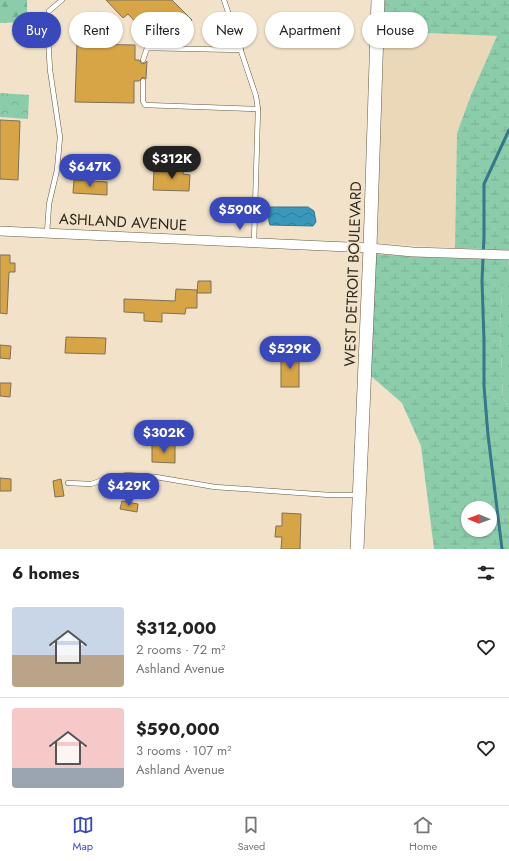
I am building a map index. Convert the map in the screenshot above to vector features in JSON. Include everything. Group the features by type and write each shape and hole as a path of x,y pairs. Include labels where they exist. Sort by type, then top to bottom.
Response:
{"street":[{"name":"WEST DETROIT BOULEVARD","path":"357,549 370,248 378,0"},
{"name":"ASHLAND AVENUE","path":"0,231 254,242 370,248 413,252 505,255"}],"lane":[{"path":"49,11 62,0"},
{"path":"224,0 256,96 258,108 254,242"},
{"path":"48,233 49,204 57,170 60,137 50,70 49,48"},
{"path":"143,60 147,48 241,50"},
{"path":"143,81 143,101 145,106 258,108"},
{"path":"68,483 91,484 106,479 127,475 156,477 215,487 330,495 360,495"}],"shaded area":[{"path":"428,33 497,36 471,95 457,133 455,248 377,243 383,48 428,48"}],"green space":[{"path":"0,0 27,0 27,12 12,12 12,23 0,23"},
{"path":"384,0 509,0 509,250 455,248 457,133 471,95 497,36 428,33 428,12 384,12"},
{"path":"0,93 29,95 28,119 0,117"},
{"path":"376,254 413,257 509,260 508,270 502,290 500,328 503,398 509,407 509,549 434,549 421,446 402,403 371,376"},
{"path":"509,263 509,407 503,398 500,328 502,290"}],"water":[{"path":"308,207 314,211 316,222 313,226 270,225 268,208"}],"building":[{"path":"106,0 172,0 184,12 131,12 131,17 128,14 123,18 123,12 117,12"},
{"path":"123,45 131,45 131,48 135,48 135,60 139,60 142,64 147,61 146,79 143,77 139,81 134,81 134,103 75,102 77,48 123,48"},
{"path":"0,120 20,121 18,180 0,179"},
{"path":"167,166 184,166 183,174 190,175 189,191 153,190 154,171 166,172"},
{"path":"74,180 107,182 107,195 73,193"},
{"path":"0,255 10,255 10,263 15,263 15,272 9,272 7,314 0,313"},
{"path":"198,281 211,281 211,293 197,293"},
{"path":"176,289 197,290 197,308 186,308 185,314 162,313 162,322 144,321 144,313 124,312 124,299 175,301"},
{"path":"66,337 106,338 105,354 65,353"},
{"path":"0,345 11,346 10,359 0,358"},
{"path":"281,352 299,352 299,387 281,387"},
{"path":"0,383 11,383 10,397 0,396"},
{"path":"152,444 175,445 175,463 152,462"},
{"path":"0,478 11,479 11,491 0,491"},
{"path":"61,479 64,496 55,497 53,481"},
{"path":"122,501 138,504 137,512 120,509"},
{"path":"282,513 301,514 300,549 281,549 282,537 275,537 276,526 282,526"}],"waterway":[{"path":"502,549 488,435 484,386 482,281 484,184 509,130"}]}
